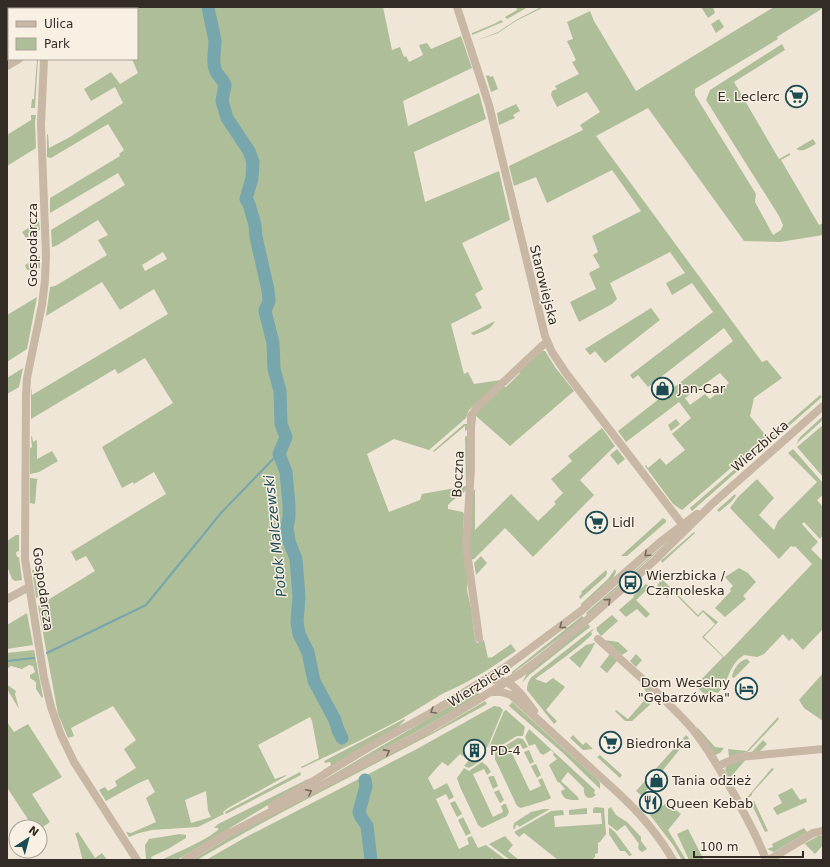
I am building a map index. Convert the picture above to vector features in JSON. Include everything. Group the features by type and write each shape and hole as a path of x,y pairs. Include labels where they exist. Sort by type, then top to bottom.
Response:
{"street":[{"name":"Starowiejska","path":"457,7 489,105 547,343 566,373 685,527"},
{"path":"7,66 17,60"},
{"name":"Gospodarcza","path":"44,60 41,124 46,254 42,305 27,378 25,559 47,692 60,735 74,762 136,860"},
{"name":"Boczna","path":"479,638 466,545 471,470 471,416 478,406 543,345 547,343"},
{"name":"Wierzbicka","path":"224,836 418,736 520,673 584,623 654,561 685,527 823,406"},
{"name":"Wierzbicka","path":"185,860 306,785 482,682 514,661 581,612 659,543 685,527"},
{"path":"7,599 29,587"},
{"path":"598,639 638,675 693,730 718,766 767,860 813,833 823,831"},
{"path":"514,661 508,670 506,682 506,688 511,695 633,807 657,836 673,860"},
{"path":"518,689 517,682 520,673"},
{"path":"482,682 493,680 506,682 518,689 548,729"},
{"path":"488,693 501,692 511,695"},
{"path":"718,766 739,757 823,749"}],"green space":[{"path":"51,7 383,7 392,50 400,47 404,57 406,56 409,62 423,55 419,45 427,43 431,49 461,36 472,68 403,101 408,126 479,93 486,119 414,152 425,202 499,171 510,220 462,243 483,289 475,294 482,308 451,324 464,374 468,372 474,384 501,380 469,410 466,418 429,450 394,439 367,454 389,512 420,500 422,494 466,486 465,437 468,435 470,472 468,486 465,491 448,505 448,509 463,512 464,514 463,528 468,572 467,590 475,639 477,643 484,640 488,658 491,658 511,644 516,651 486,671 442,694 403,718 302,768 301,767 319,758 310,717 258,745 275,779 286,776 228,808 223,812 224,814 198,827 152,830 129,837 126,832 131,833 156,822 146,798 155,792 148,779 132,786 106,801 99,790 105,787 108,791 117,786 115,781 136,768 124,749 136,740 113,706 71,728 74,736 68,738 58,714 38,606 95,571 86,556 76,561 71,552 166,494 154,472 134,484 133,482 122,488 102,447 173,403 145,358 118,374 115,369 31,419 31,387 32,395 168,314 154,289 120,310 102,282 46,316 50,287 55,286 107,255 98,240 108,235 98,220 52,247 51,230 125,185 118,173 50,213 50,198 120,156 119,154 124,150 108,124 51,158 47,157 47,135 48,134 49,148 70,137 123,103 115,87 91,101 84,89 111,72 120,84 138,73 132,60 138,60 138,8","holes":["163,252 167,259 145,271 142,265","206,791 208,811 211,817 191,823 185,800"]},
{"path":"516,7 528,7 507,19 505,17 517,10"},
{"path":"541,7 544,7 516,21 498,33 475,41 498,32 516,20"},
{"path":"701,7 713,7 715,13 708,18"},
{"path":"774,7 823,7 777,37 778,39 695,89 695,95 756,194 755,202 773,235 781,230 783,225 779,216 706,100 710,90 782,44 785,50 734,82 779,159 790,153 790,155 781,160 819,225 823,223 823,235 780,242 744,241 648,108 596,136 762,362 767,360 782,378 754,398 750,416 767,437 682,510 673,504 645,466 646,465 648,468 660,458 666,465 685,450 672,434 691,418 679,402 626,442 618,431 733,341 724,328 648,387 638,375 633,379 630,375 713,312 692,283 672,295 666,283 685,273 670,252 610,283 617,299 612,304 579,322 570,302 596,289 589,273 600,267 593,255 598,252 592,236 641,211 612,170 547,203 536,177 514,186 509,166 583,130 580,125 600,112 587,92 557,107 551,95 552,91 557,89 555,86 579,74 572,62 576,60 567,41 573,39 567,22 590,11 594,21 636,91","holes":["720,373 729,383 710,399 705,394 690,405 685,398"]},
{"path":"719,19 724,27 716,33 711,24"},
{"path":"501,20 503,22 472,35 472,33"},
{"path":"38,60 35,108 31,108 32,99 34,99"},
{"path":"489,75 490,77 493,76 498,89 491,92 486,76"},
{"path":"516,104 520,111 513,115 515,118 499,125 497,113"},
{"path":"31,115 36,115 36,148 7,166 7,135 31,120"},
{"path":"813,139 816,144 804,150 796,149"},
{"path":"39,221 40,230 26,238 22,232"},
{"path":"40,256 40,268 27,270 25,265"},
{"path":"37,297 27,349 7,362 7,315"},
{"path":"651,308 660,320 605,363 595,351 590,355 585,349"},
{"path":"495,321 486,330 473,335 471,333"},
{"path":"542,351 545,351 555,367 574,391 510,446 476,416 474,440 474,416 476,412 503,387 506,387 520,373 519,371"},
{"path":"23,368 19,387 7,394 7,378"},
{"path":"820,395 822,397 692,511 690,508"},
{"path":"823,416 823,420 796,444 800,437"},
{"path":"676,419 680,424 671,431 668,425"},
{"path":"464,424 467,424 467,430 465,431 465,426 434,452 433,451"},
{"path":"823,425 823,477 797,447"},
{"path":"602,428 615,446 580,480 594,495 533,557 505,528 474,559 470,560 468,550 473,491 476,489 475,530 511,494 538,521 556,504 554,502 563,493 551,479 572,461 568,456"},
{"path":"32,436 33,442 36,440 37,441 37,459 52,451 58,461 39,472 30,474 30,448 32,447"},
{"path":"617,449 625,459 618,465 610,455"},
{"path":"793,449 823,483 823,495 817,500 823,507 823,535 820,539 804,522 802,524 818,542 811,549 823,561 823,630 803,650 792,638 789,641 783,634 764,654 757,657 744,655 735,663 718,693 711,691 707,696 695,686 723,657 702,637 715,624 703,612 698,617 673,592 667,598 657,586 661,580 657,576 652,581 650,578 659,570 663,574 662,579 698,615 703,610 718,622 704,637 724,657 812,564 795,546 791,546 779,559 730,508 738,497 757,479 774,498 759,515 774,530 778,521 817,482 788,453"},
{"path":"30,478 38,479 35,504 30,503"},
{"path":"735,494 736,496 731,502 719,512 717,510"},
{"path":"663,518 666,522 627,556 621,556"},
{"path":"694,532 695,533 662,563 661,560"},
{"path":"16,535 19,535 19,551 16,552 17,557 19,557 22,580 15,581 12,579 7,566 7,541"},
{"path":"676,535 587,615 586,613"},
{"path":"481,556 487,563 476,575 474,563"},
{"path":"739,568 748,573 756,582 743,596 746,599 725,617 715,608 731,591 730,589 733,586 725,577"},
{"path":"615,569 616,572 613,578 581,606 581,604 608,579"},
{"path":"32,570 34,570 39,597 36,598"},
{"path":"606,570 606,576 580,599 579,597 582,593 581,592"},
{"path":"646,584 650,587 636,600 650,614 646,618 637,609 626,617 619,610"},
{"path":"27,613 33,645 7,649 7,625"},
{"path":"612,615 618,621 601,636 596,628"},
{"path":"582,616 584,618 512,674 512,672"},
{"path":"588,624 590,627 529,675 522,683 527,673"},
{"path":"593,629 591,632 592,634 583,643 535,679 546,683 553,678 565,687 546,710 557,721 554,724 527,690 528,682 533,676"},
{"path":"605,640 618,642 628,651 622,655"},
{"path":"595,643 580,668 569,658 586,645"},
{"path":"34,650 42,698 36,689 36,682 30,678 30,675 35,672 33,666 29,665 22,669 11,666 7,671 7,653"},
{"path":"610,654 617,661 607,673 600,667"},
{"path":"636,654 642,660 636,667 630,661"},
{"path":"747,659 750,662 734,678 732,677 741,661"},
{"path":"823,673 823,721 804,708 799,700"},
{"path":"639,683 649,690 654,701 632,721 625,721 615,711 616,710 628,719 649,695"},
{"path":"7,686 16,691 15,694 19,709 7,689"},
{"path":"477,690 480,695 414,733 317,784"},
{"path":"485,701 487,704 451,724 268,820 197,860 194,859 233,835 438,729"},
{"path":"512,702 598,780 600,783 600,789 563,753 509,706"},
{"path":"494,706 500,707 503,710 488,746 482,752 479,750 475,754 481,761 469,768 464,766 469,760 460,754 448,766 442,762 428,778 434,790 447,783 454,797 449,800 446,794 436,799 459,849 469,844 467,838 472,836 478,848 486,845 506,860 495,860 492,858 490,860 206,860 246,837 415,750"},
{"path":"506,710 525,727 523,736 517,736 494,750 489,747 504,711"},
{"path":"778,717 779,719 749,751 729,757 728,749 747,751"},
{"path":"404,719 405,720 397,728 324,772 323,770 331,765 330,762 325,763 324,761"},
{"path":"7,722 14,732 28,724 62,777 32,794 50,822 48,823 48,819 28,819 8,789 7,790"},
{"path":"698,728 715,747 724,748 720,753 715,755 697,729"},
{"path":"529,729 595,790 594,793 596,795 591,798 587,797 584,794 584,788 568,772 561,781 578,797 579,800 565,798 561,791 565,789 559,782 558,783 549,765 557,759 553,755 554,753 551,750 543,755 540,753 535,744 529,746 525,737"},
{"path":"573,735 583,745 586,742 593,749 583,750 570,738"},
{"path":"686,735 689,738 642,796 636,791"},
{"path":"518,738 523,739 528,747 523,749 520,744 510,749 530,791 541,786 538,780 542,778 551,798 521,808 517,806 495,759 495,752"},
{"path":"763,740 767,744 759,752 752,752"},
{"path":"529,750 534,762 530,764 524,752"},
{"path":"600,755 622,775 620,778 597,757"},
{"path":"748,757 729,779 725,770 728,764"},
{"path":"482,762 491,772 487,775 484,769 473,774 493,817 503,812 501,806 504,804 506,804 509,812 507,816 482,828 478,825 457,778 464,768 469,771"},
{"path":"536,764 541,775 537,778 531,766"},
{"path":"772,768 774,769 752,793 752,795 743,802"},
{"path":"300,772 301,775 226,814 225,812 230,809"},
{"path":"494,776 498,786 493,789 488,777"},
{"path":"308,779 311,779 177,860 161,860 205,839 218,830 218,828 214,828 218,824"},
{"path":"792,788 800,800 806,798 807,802 777,815 773,808 782,803 778,795"},
{"path":"499,790 504,800 500,803 494,792"},
{"path":"455,801 462,814 457,817 450,803"},
{"path":"754,801 768,831 765,832 751,803"},
{"path":"665,804 670,805 681,814 668,830 686,860 682,860 673,845 650,815"},
{"path":"595,807 604,808 606,834 598,843 598,853 595,854 595,857 592,860 558,860 524,833 519,837 514,832 551,811 563,810 564,815 554,816 555,827 602,824 601,813 593,813 593,809"},
{"path":"611,807 616,815 627,822 641,837 641,841 647,849 642,852 639,850 639,844 625,825 617,831 608,824 608,809"},
{"path":"587,808 587,814 569,815 569,810"},
{"path":"550,809 519,827 518,825 515,826 516,828 513,829 514,823 531,812"},
{"path":"463,817 471,833 466,836 458,820"},
{"path":"609,827 615,832 632,855 629,856 625,851 620,851 609,834"},
{"path":"804,828 807,832 774,852 767,849 773,847 772,844"},
{"path":"688,829 704,860 689,860 677,834"},
{"path":"78,832 95,858 102,853 107,860 83,860 75,834"},
{"path":"180,834 186,835 186,838 151,857 152,860 146,860 145,845 149,839"},
{"path":"505,836 513,845 508,851 519,860 510,860 489,844"},
{"path":"818,836 823,836 823,845 815,854 805,844 802,845"}],"waterway":[{"name":"Potok Malczewski","path":"208,7 215,41 214,66 217,74 225,85 222,101 227,118 249,151 253,162 252,178 246,199 255,225 256,237 268,290 269,301 265,311 273,343 274,369 280,391 281,424 286,437 279,454 286,472 289,505 287,527 289,541 296,559 299,597 297,622 299,634 308,652 314,681 335,720 342,738"},
{"path":"47,653 146,605 221,513 279,454"},
{"path":"7,661 34,658"},
{"name":"Potok Malczewski","path":"365,780 366,786 359,812 367,826 371,860"}],"place":[{"name":"E. Leclerc","path":"796,96"},
{"name":"Jan-Car","path":"662,388"},
{"name":"Lidl","path":"596,522"},
{"name":"Wierzbicka / Czarnoleska","path":"630,582"},
{"name":"Dom Weselny \"Gębarzówka\"","path":"746,689"},
{"name":"Biedronka","path":"611,743"},
{"name":"PD-4","path":"475,750"},
{"name":"Tania odzież","path":"656,780"},
{"name":"Queen Kebab","path":"650,803"}]}
